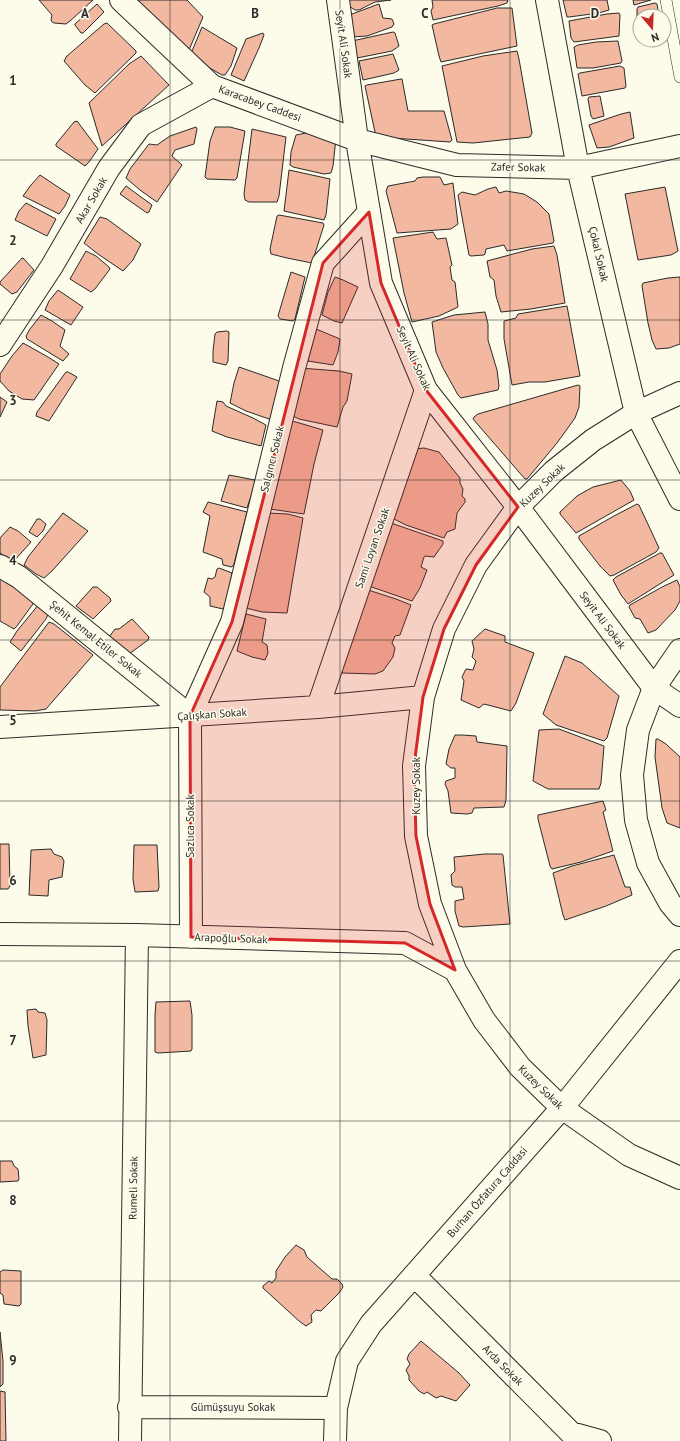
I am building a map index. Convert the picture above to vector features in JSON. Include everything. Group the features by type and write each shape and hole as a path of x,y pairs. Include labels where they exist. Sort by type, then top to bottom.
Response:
{"street":[{"name":"Karacabey Caddesi","path":"121,0 212,86 357,140"},
{"name":"Seyit Ali Sokak","path":"338,0 357,140 381,283 426,390 518,507 654,688 680,706"},
{"name":"Çokal Sokak","path":"547,0 578,168 636,413 680,499"},
{"name":"Akar Sokak","path":"0,345 52,266 109,168 141,125 212,86"},
{"name":"Zafer Sokak","path":"357,140 457,165 578,168 680,146"},
{"name":"Salgıncı Sokak","path":"190,716 232,622 294,368 323,263 369,212"},
{"name":"Sami Loyan Sokak","path":"318,707 426,390"},
{"name":"Kuzey Sokak","path":"680,393 636,413 593,440 554,472 518,507 476,565 444,629 423,697 414,766 416,836 430,904 455,970 484,1020 515,1061 562,1108 629,1155 680,1178"},
{"name":"Şehit Kemal Etiler Sokak","path":"0,566 19,577 190,716"},
{"path":"680,650 654,688 638,730 632,775 636,820 648,863 670,903 680,915"},
{"name":"Çalışkan Sokak","path":"0,727 318,707 423,697"},
{"name":"Sazlıca Sokak","path":"190,716 191,937"},
{"name":"Arapoğlu Sokak","path":"0,934 137,935 405,943 455,970"},
{"name":"Rumeli Sokak","path":"130,1441 137,935"},
{"name":"Burhan Özfatura Caddasi","path":"336,1441 336,1408 348,1361 371,1324 562,1108 680,961"},
{"name":"Arda Sokak","path":"414,1275 571,1437 600,1441"},
{"name":"Gümüşsuyu Sokak","path":"130,1407 336,1408"}],"lane":[{"path":"666,0 680,77"}],"highlighted area":[{"path":"369,212 381,283 426,390 518,507 476,565 444,629 423,697 414,766 416,836 430,904 455,970 405,943 191,937 190,716 232,622 323,263"}],"building":[{"path":"39,0 93,0 66,24 52,22 52,15"},
{"path":"139,0 187,0 203,17 189,50 135,5"},
{"path":"347,0 391,0 375,2 359,10 355,10 349,6"},
{"path":"432,0 508,0 507,3 498,6 433,20 431,11 433,7"},
{"path":"563,0 607,0 609,10 599,13 567,17"},
{"path":"633,0 651,0 634,5"},
{"path":"655,3 657,4 658,8 638,8"},
{"path":"97,4 104,12 83,33 81,33 75,24"},
{"path":"379,4 383,18 392,19 394,24 392,27 367,36 351,37 348,10 352,14"},
{"path":"497,8 512,8 517,46 441,62 432,25"},
{"path":"619,13 619,36 574,42 571,38 569,21"},
{"path":"107,23 136,51 136,53 95,93 85,85 64,61 67,56"},
{"path":"202,27 237,48 231,66 225,75 222,75 190,56"},
{"path":"393,32 395,33 399,46 392,51 357,58 352,41"},
{"path":"263,33 264,35 259,48 244,81 231,75 246,39"},
{"path":"618,41 622,61 621,63 593,68 577,68 574,47 596,42"},
{"path":"517,51 532,133 530,137 473,143 457,142 442,66 483,56"},
{"path":"393,54 399,70 394,73 363,80 359,61"},
{"path":"141,56 169,85 102,146 89,103 129,64"},
{"path":"620,66 624,68 625,88 582,96 578,74"},
{"path":"402,79 408,111 444,111 452,140 450,142 377,137 365,86"},
{"path":"600,96 604,116 593,119 591,116 588,99 589,97"},
{"path":"630,112 634,138 609,147 597,148 589,125"},
{"path":"77,121 98,149 85,166 56,146 74,122"},
{"path":"196,127 197,129 194,144 175,150 172,156 182,165 157,202 126,178 130,169 149,144 157,145 170,136"},
{"path":"215,127 230,127 245,131 237,178 235,180 207,179 205,177 210,141"},
{"path":"252,129 286,137 277,202 249,202 245,200 244,194"},
{"path":"306,133 323,134 336,138 331,173 324,174 290,165 291,152 296,135"},
{"path":"289,170 330,179 326,215 324,220 284,211"},
{"path":"40,175 70,195 59,214 23,196"},
{"path":"440,177 444,185 453,183 458,224 451,229 397,233 386,191 388,186 415,181 417,178"},
{"path":"126,186 152,205 149,212 147,213 120,194"},
{"path":"496,187 499,193 506,191 524,194 537,202 549,214 554,241 553,243 507,251 504,245 486,249 484,255 469,255 458,195 462,192 475,195"},
{"path":"665,187 678,251 671,255 638,260 625,194"},
{"path":"26,203 56,219 47,236 15,220 19,211"},
{"path":"279,215 323,223 324,225 312,263 271,254 270,249 277,216"},
{"path":"100,217 107,219 141,244 133,260 123,271 84,243"},
{"path":"433,232 437,239 446,238 452,265 450,267 452,280 455,282 458,307 439,316 412,322 404,293 393,238"},
{"path":"554,246 557,255 565,303 531,309 501,312 496,296 494,280 490,277 487,261 532,249"},
{"path":"86,251 96,256 110,269 91,292 70,279"},
{"path":"22,258 34,270 17,292 12,294 0,284 0,282"},
{"path":"291,272 305,277 295,319 293,321 280,319 278,316"},
{"path":"335,277 358,287 342,323 322,315 328,292"},
{"path":"680,277 680,344 669,348 656,349 648,323 642,286 643,283"},
{"path":"58,290 83,307 71,325 45,310 49,301"},
{"path":"567,306 580,376 545,382 529,382 512,385 504,339 504,321 516,318 518,314"},
{"path":"485,312 488,324 488,340 497,370 498,390 461,398 443,368 436,352 432,322 454,315"},
{"path":"41,315 65,330 60,346 69,354 63,361 27,339 26,336 30,329"},
{"path":"316,329 340,339 338,352 333,365 308,361"},
{"path":"217,332 229,332 228,361 226,365 213,362 215,334"},
{"path":"23,343 59,364 34,400 22,399 9,391 0,381 0,374"},
{"path":"239,367 282,382 271,418 269,419 246,411 230,403"},
{"path":"300,368 339,371 352,374 347,401 343,407 337,427 299,419 289,414"},
{"path":"66,372 77,377 49,421 36,416 37,412"},
{"path":"578,385 580,386 579,407 575,418 557,443 527,479 525,479 473,419 478,414"},
{"path":"0,397 7,402 0,417"},
{"path":"217,401 223,402 226,406 266,425 261,446 227,437 212,431"},
{"path":"289,420 323,430 314,464 304,514 270,509"},
{"path":"424,448 439,452 460,478 460,483 463,489 462,496 465,499 465,502 457,513 455,529 447,532 444,538 406,525 390,517 414,449"},
{"path":"229,475 255,480 247,508 221,501"},
{"path":"621,480 630,491 634,500 576,533 560,514 560,512 577,496 593,487"},
{"path":"208,502 247,512 232,567 223,565 222,559 203,552 210,516 203,512"},
{"path":"637,504 639,505 659,548 656,552 610,576 600,566 579,539 579,536"},
{"path":"63,513 88,531 44,578 24,565 28,557"},
{"path":"268,513 288,514 303,518 287,613 262,612 246,608"},
{"path":"37,519 40,519 46,524 43,531 37,537 29,532"},
{"path":"388,522 443,541 443,544 434,557 424,557 421,567 427,570 420,588 412,601 366,585"},
{"path":"10,527 18,531 31,542 13,562 0,553 0,538"},
{"path":"662,553 674,575 628,604 613,580"},
{"path":"219,568 232,573 226,604 223,609 210,606 210,597 204,592 208,578 212,579 215,577 217,569"},
{"path":"0,577 35,601 14,629 0,621"},
{"path":"677,580 680,587 680,601 675,610 656,630 648,633 640,619 635,618 629,607 630,605"},
{"path":"93,587 97,587 110,598 111,601 93,619 76,606"},
{"path":"365,589 411,605 400,635 395,636 392,643 395,648 393,657 383,671 375,674 342,673 347,633"},
{"path":"39,604 49,612 46,619 21,651 10,642"},
{"path":"246,614 266,619 262,642 267,645 268,653 265,660 237,651"},
{"path":"132,619 149,637 148,640 129,654 109,637 115,629 119,629"},
{"path":"49,622 54,624 93,655 46,709 35,711 0,710 0,687"},
{"path":"485,629 505,636 505,642 534,653 516,703 511,711 484,704 479,708 461,700 464,681 462,677 466,669 473,670 476,661 472,657 474,649 472,641"},
{"path":"565,656 582,663 619,696 607,738 604,741 556,725 543,714"},
{"path":"559,729 604,746 601,783 599,789 548,789 533,781 539,730"},
{"path":"455,735 476,736 477,742 507,746 506,800 504,807 474,808 472,813 467,814 451,813 448,791 445,784 446,781 455,778 455,768 451,768 446,764 449,749"},
{"path":"656,739 666,744 680,757 680,828 667,823 662,808 655,757"},
{"path":"603,801 606,810 603,812 613,851 581,862 552,869 538,815"},
{"path":"0,844 9,844 10,886 8,889 0,889"},
{"path":"134,845 157,845 158,891 135,892 133,879"},
{"path":"51,849 54,854 62,857 64,861 62,877 49,880 48,896 29,895 31,850"},
{"path":"485,854 503,855 510,924 459,926 455,911 455,901 464,899 462,887 455,887 452,885 451,875 455,871 454,857"},
{"path":"614,855 625,887 630,887 632,895 606,906 565,920 553,873 572,866"},
{"path":"190,1001 192,1015 191,1051 155,1052 156,1002"},
{"path":"36,1009 38,1012 45,1013 47,1020 46,1055 33,1058 27,1010"},
{"path":"0,1161 12,1161 14,1166 18,1169 18,1181 0,1182"},
{"path":"296,1245 304,1250 307,1257 332,1279 337,1279 343,1287 321,1311 316,1310 311,1315 312,1322 306,1326 263,1288 263,1286 269,1281 272,1283 276,1278 276,1271 285,1257"},
{"path":"3,1270 21,1271 21,1304 19,1306 4,1304 3,1295 0,1293 0,1272"},
{"path":"0,1332 3,1361 3,1384 0,1387"},
{"path":"421,1341 459,1373 470,1385 456,1401 441,1396 436,1398 427,1392 424,1394 419,1391 409,1380 406,1370 410,1364 407,1359 409,1354"},
{"path":"0,1391 5,1392 6,1441 0,1441"}]}
